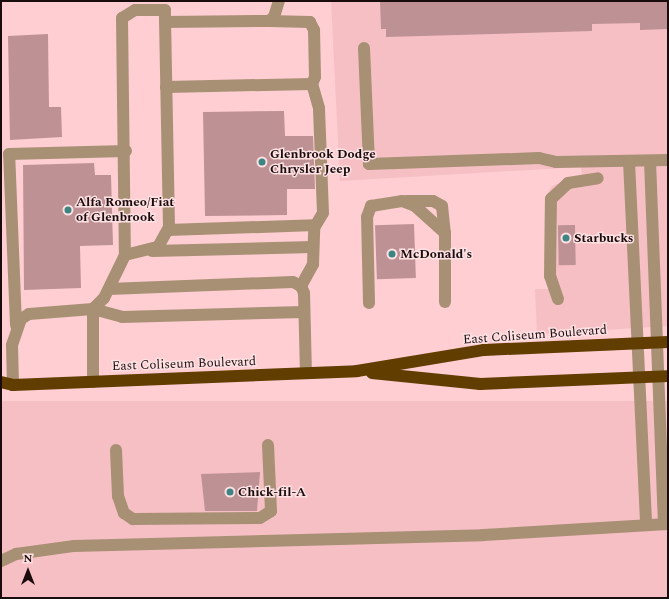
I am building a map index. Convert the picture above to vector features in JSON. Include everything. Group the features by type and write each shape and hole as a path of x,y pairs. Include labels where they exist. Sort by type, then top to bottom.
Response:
{"highway":[{"name":"East Coliseum Boulevard","path":"1,390 7,384 357,371 484,350 663,342"},
{"name":"East Coliseum Boulevard","path":"357,371 480,384 664,376"}],"lane":[{"path":"269,21 274,17 279,1"},
{"path":"93,382 93,309 109,289 125,255 126,151 122,18 135,10 165,11 269,21 310,22 314,30 315,77 312,84 318,97 323,213 315,225 313,264 301,286 304,312 306,373"},
{"path":"148,251 165,240 168,230 165,11"},
{"path":"364,48 369,164 539,158 556,162 668,160"},
{"path":"166,88 312,84"},
{"path":"7,384 16,324 13,308 9,154 126,151"},
{"path":"629,161 646,525"},
{"path":"1,561 16,554 74,546 483,535 666,524 663,342 650,161"},
{"path":"558,299 550,276 551,199 568,183 598,178"},
{"path":"402,201 415,206 445,234"},
{"path":"369,303 367,217 371,206 402,201 433,201 442,206 445,234 445,302"},
{"path":"168,230 315,225"},
{"path":"125,255 148,251 313,247"},
{"path":"109,289 293,282 301,286"},
{"path":"16,324 29,314 93,309 122,317 304,312"},
{"path":"116,450 118,496 124,513 133,519 260,518 271,511 268,445"}],"shaded area":[{"path":"331,1 668,1 668,326 537,334 535,289 549,289 545,274 545,197 552,186 582,175 581,167 340,181"},
{"path":"1,401 668,401 668,598 1,598"}],"building":[{"path":"380,1 668,1 668,29 640,30 640,23 592,24 592,31 386,37 386,29 381,29"},
{"path":"48,34 49,107 61,107 62,137 10,140 8,36"},
{"name":"Glenbrook Dodge Chrysler Jeep","path":"284,111 285,136 313,136 315,189 287,189 287,215 205,216 203,112"},
{"name":"Alfa Romeo/Fiat of Glenbrook","path":"94,163 95,175 111,175 113,245 80,246 81,288 24,290 23,165"},
{"name":"McDonald's","path":"414,224 416,278 377,279 375,225"},
{"name":"Starbucks","path":"558,225 575,225 576,265 559,265"},
{"name":"Chick-fil-A","path":"260,472 257,511 205,511 201,474"}],"place":[{"name":"Glenbrook Dodge Chrysler Jeep","path":"262,162"},
{"name":"Alfa Romeo/Fiat of Glenbrook","path":"68,210"},
{"name":"Starbucks","path":"566,238"},
{"name":"McDonald's","path":"392,254"},
{"name":"Chick-fil-A","path":"230,492"}]}
